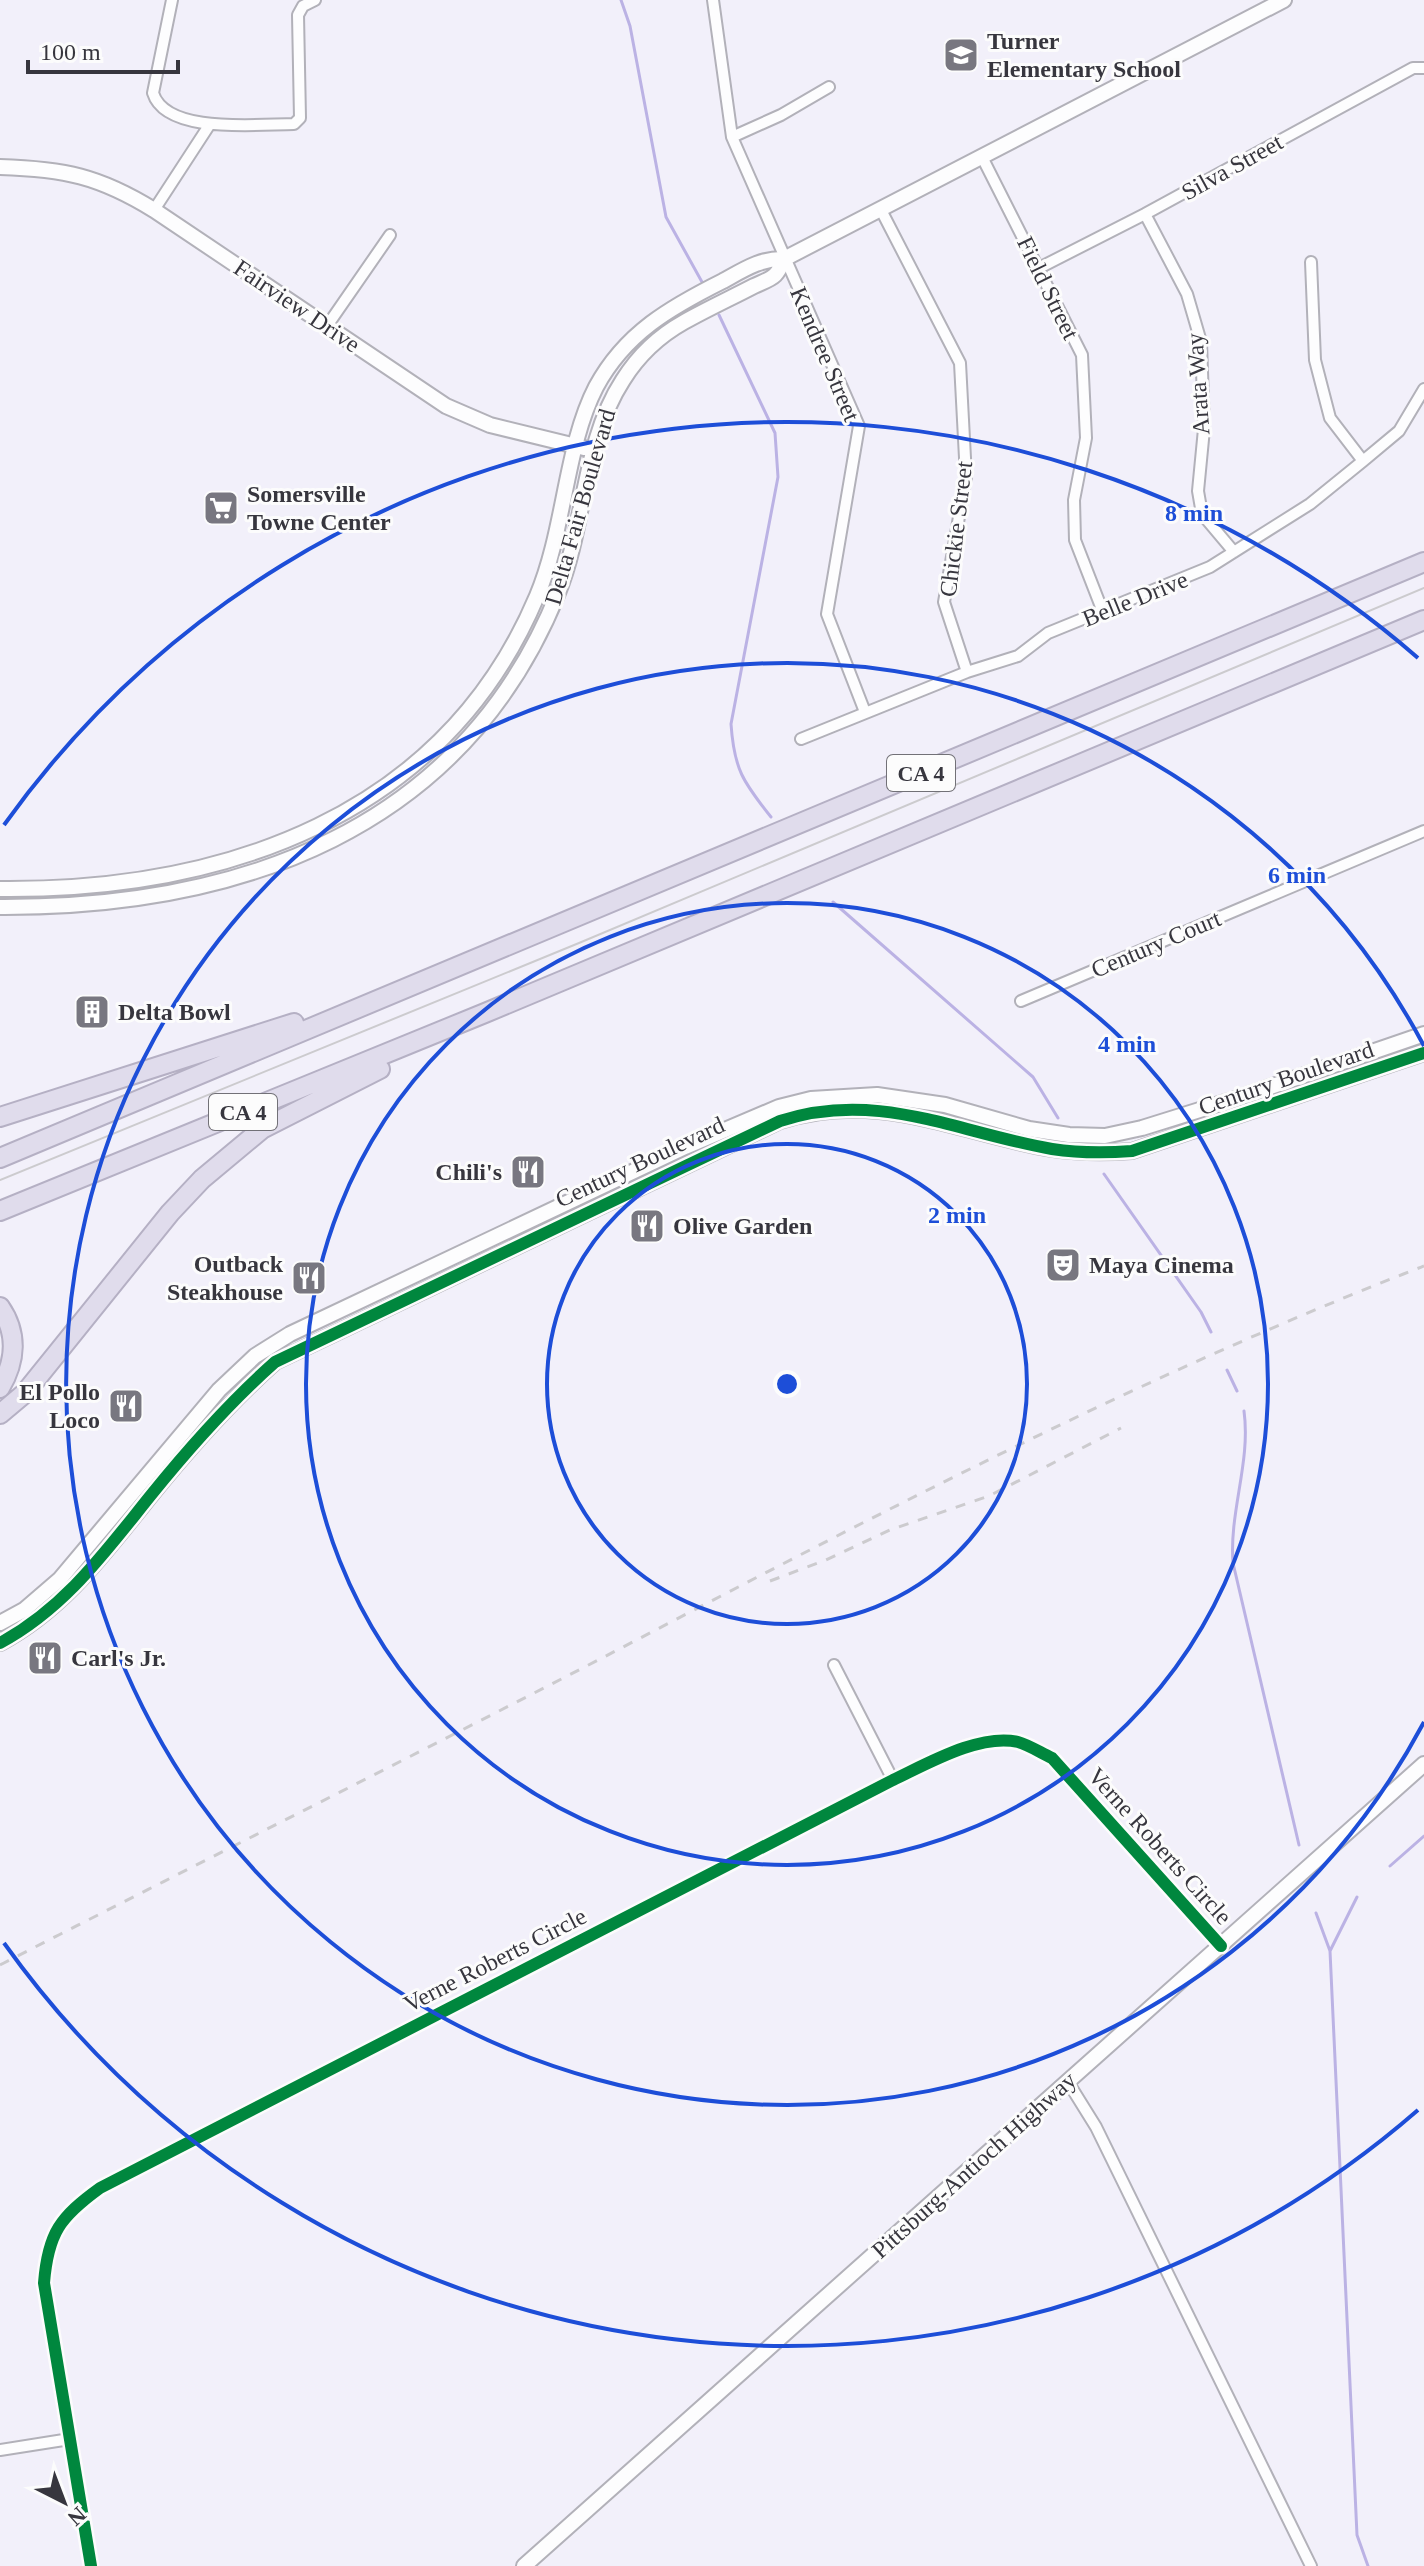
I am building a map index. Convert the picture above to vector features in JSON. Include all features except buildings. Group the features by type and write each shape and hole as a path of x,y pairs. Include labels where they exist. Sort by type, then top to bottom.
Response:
{"highway":[{"name":"CA 4","path":"0,1158 1424,562"},
{"name":"CA 4","path":"0,1211 485,1013 1424,620"},
{"path":"0,1117 419,983"},
{"path":"0,1414 25,1393 170,1213 202,1179 250,1139 276,1121 408,1056 485,1013"},
{"path":"0,1307 13,1335 13,1356 0,1388"}],"main road":[{"name":"Delta Fair Boulevard","path":"0,889 98,886 198,869 302,834 377,792 413,765 470,707 522,628 551,557 577,446 596,388 611,363 633,337 688,298 768,258 784,259 1284,0"},
{"name":"Fairview Drive","path":"0,167 45,169 88,178 114,188 154,210 446,406 490,425 594,450"},
{"name":"Delta Fair Boulevard","path":"0,907 67,907 127,902 230,879 330,841 377,816 444,763 480,726 529,655 564,579 578,530 594,450 613,396 628,371 648,349 681,324 776,274 784,259"},
{"path":"16,889 17,907"},
{"name":"Century Boulevard","path":"0,1623 24,1610 60,1579 219,1390 255,1356 300,1329 685,1147 779,1107 811,1099 877,1095 945,1105 1029,1129 1105,1136 1142,1128 1238,1098 1424,1034"},
{"name":"Century Boulevard","path":"0,1643 27,1629 59,1603 87,1574 232,1400 275,1362 780,1121 831,1109 894,1111 1050,1148 1090,1153 1132,1151 1424,1053"},
{"name":"Pittsburg-Antioch Highway","path":"524,2566 1424,1764"}],"street":[{"path":"172,0 153,93 158,104 186,121 210,124 294,124 300,118 298,15 303,6 315,0"},
{"name":"Kendree Street","path":"713,0 732,137 859,426 827,614 865,712"},
{"name":"Silva Street","path":"1039,268 1413,68 1424,68"},
{"path":"732,137 781,115 829,87"},
{"path":"154,210 210,124"},
{"name":"Field Street","path":"982,157 1082,355 1086,438 1074,500 1075,540 1103,612"},
{"name":"Chickie Street","path":"881,210 960,363 966,477 944,602 967,672"},
{"name":"Arata Way","path":"1145,214 1187,294 1201,342 1204,429 1198,491 1202,514 1234,552"},
{"path":"327,326 390,235"},
{"path":"1311,262 1315,360 1330,418 1363,461"},
{"name":"Belle Drive","path":"801,739 967,672 1018,656 1048,633 1210,567 1310,504 1363,461 1399,431 1424,389"},
{"name":"Century Court","path":"1021,1001 1424,831"},
{"path":"834,1665 893,1780"},
{"name":"Verne Roberts Circle","path":"91,2566 44,2283 47,2253 54,2233 74,2207 117,2179 893,1780 985,1742 1017,1742 1052,1758 1221,1946"},
{"path":"1068,2082 1096,2127 1311,2566"},
{"path":"0,2450 70,2439"}],"waterway":[{"path":"621,0 630,26 666,217 702,282"},
{"path":"719,315 775,433 778,477 731,724 742,774 771,817"},
{"path":"833,902 1033,1077 1058,1118"},
{"path":"1104,1174 1201,1312 1211,1332"},
{"path":"1227,1370 1237,1391"},
{"path":"1244,1411 1245,1449 1234,1525 1233,1563 1299,1845"},
{"path":"1390,1866 1424,1836"},
{"path":"1330,1951 1357,1897"},
{"path":"1316,1913 1330,1951 1357,2535 1368,2566"}],"tram line":[{"path":"0,1180 579,943 1424,588"}],"railway":[{"path":"0,1965 1009,1450 1215,1353 1424,1266"},
{"path":"770,1581 826,1560 890,1530 989,1496 1121,1428"}],"cycle path":[{"path":"0,1643 45,1613 83,1577 195,1443 275,1362 780,1121 816,1112 884,1112 1052,1149 1132,1151 1424,1053"},
{"path":"91,2566 44,2283 49,2251 58,2228 75,2208 100,2188 893,1780 954,1752 987,1742 1018,1742 1052,1758 1221,1946"}],"place":[{"name":"Turner Elementary School","path":"961,55"},
{"name":"Somersville Towne Center","path":"221,508"},
{"name":"Delta Bowl","path":"92,1012"},
{"name":"Chili's","path":"528,1172"},
{"name":"Olive Garden","path":"647,1226"},
{"name":"Maya Cinema","path":"1063,1265"},
{"name":"Outback Steakhouse","path":"309,1278"},
{"name":"El Pollo Loco","path":"126,1406"},
{"name":"Carl's Jr.","path":"45,1658"}]}
